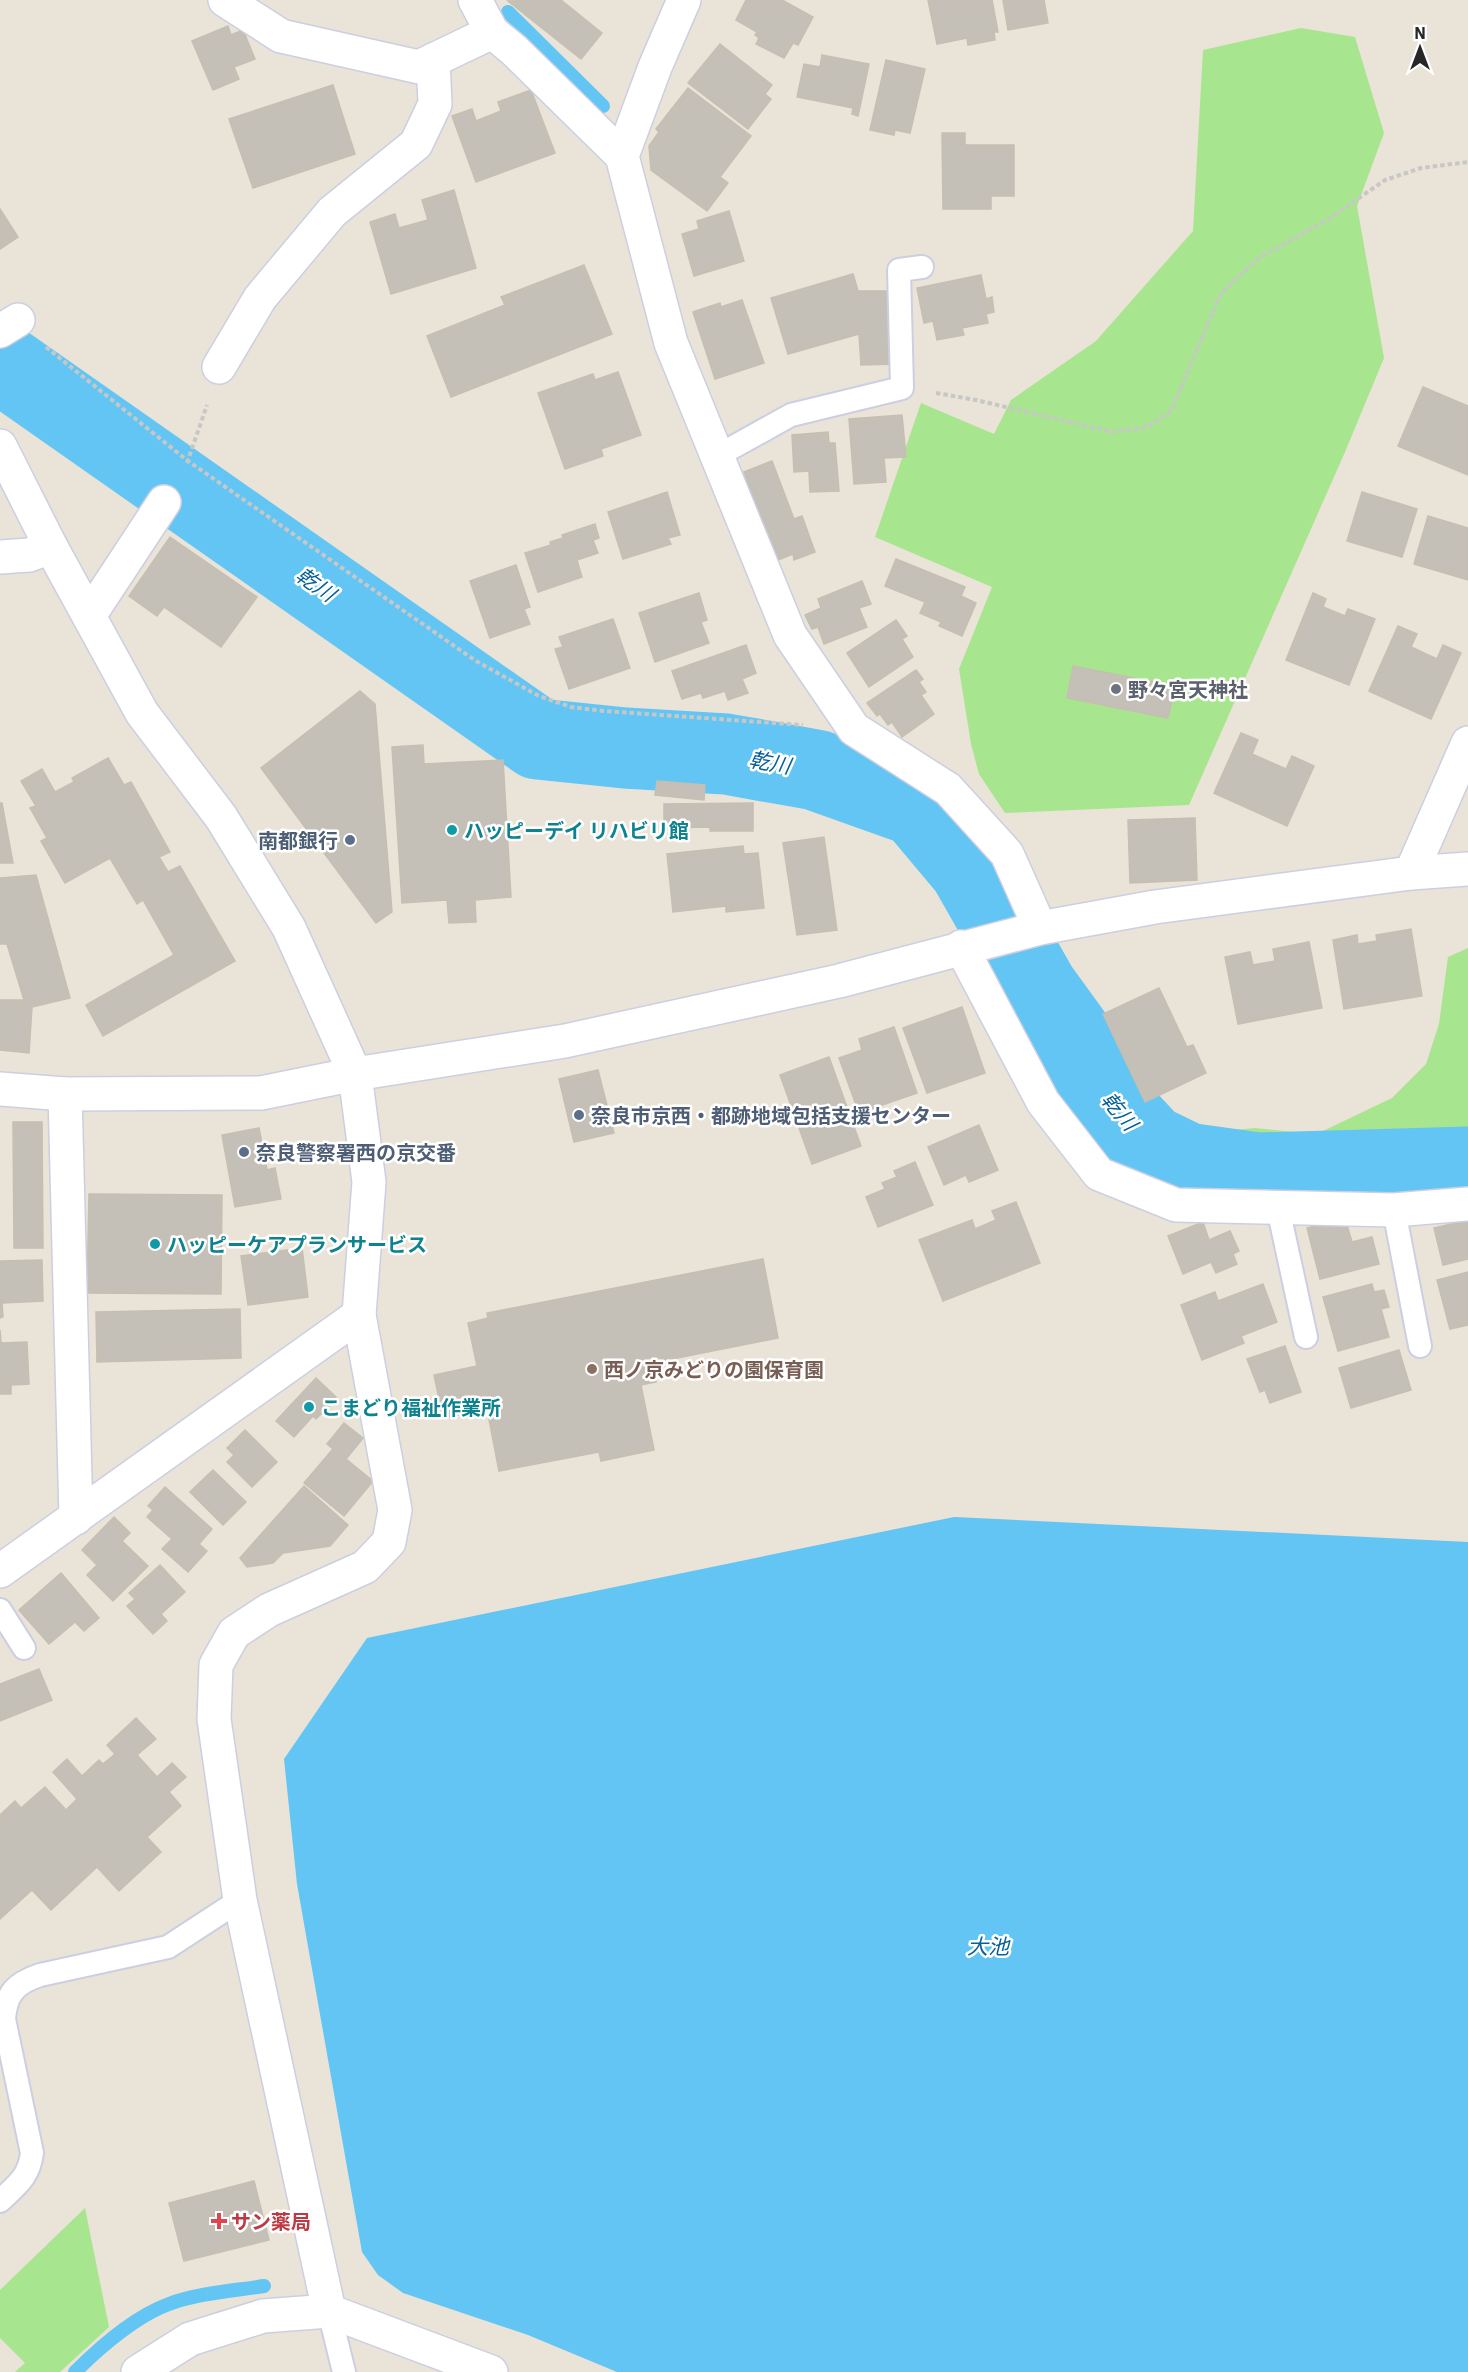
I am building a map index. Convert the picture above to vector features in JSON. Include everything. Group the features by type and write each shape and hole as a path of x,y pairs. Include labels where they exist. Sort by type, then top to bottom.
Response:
{"street":[{"path":"225,0 281,36 419,67 433,60 484,10 514,50 622,156 671,343 790,635 855,729 948,789 1006,854 1040,928"},
{"path":"622,156 655,67 684,0"},
{"path":"219,367 260,298 332,212 416,144 435,104 433,60"},
{"path":"0,446 51,547 142,713 221,817 289,928 356,1074 369,1182 359,1315 395,1510 389,1542 365,1567 269,1610 234,1633 216,1665 214,1719 240,1900 328,2311"},
{"path":"89,616 164,502"},
{"path":"0,557 29,555 51,547"},
{"path":"1411,873 1468,742"},
{"path":"0,1089 65,1094 261,1093 356,1074 565,1041 838,981 1040,928 1155,907 1411,873 1468,869"},
{"path":"961,947 1043,1102 1099,1174 1176,1205 1394,1210 1468,1204"},
{"path":"65,1094 76,1518"},
{"path":"0,1571 359,1315"},
{"path":"138,2372 190,2339 263,2316 328,2311 491,2372"}],"lane":[{"path":"717,456 791,414 902,388 899,270 922,267"},
{"path":"1278,1208 1306,1337"},
{"path":"1394,1210 1420,1346"},
{"path":"0,1610 24,1648"},
{"path":"0,2201 23,2179 31,2167 32,2153 4,2019 5,2003 12,1992 23,1981 40,1975 168,1947 240,1900"},
{"path":"328,2311 344,2372"}],"path":[{"path":"902,388 976,400 1113,432 1148,427 1171,411 1221,293 1260,257 1327,220 1385,180 1421,168 1468,162"},
{"path":"9,325 50,351 187,463 476,661 539,696 571,707 604,711 855,729"},
{"path":"187,463 219,367"}],"green space":[{"path":"1301,28 1355,37 1384,133 1357,206 1384,358 1345,452 1189,805 1005,813 979,774 971,744 959,669 992,587 875,537 921,403 994,434 1011,400 1096,341 1193,231 1203,50"},
{"path":"1468,948 1468,1156 1301,1165 1211,1159 1198,1148 1214,1132 1255,1128 1293,1132 1323,1131 1392,1098 1426,1064 1439,1024 1448,957"},
{"path":"85,2208 109,2327 60,2372 15,2372 25,2363 0,2338 0,2290"}],"water":[{"name":"大池","path":"954,1517 1468,1542 1468,2372 617,2372 528,2335 403,2293 378,2275 362,2252 297,1884 284,1759 367,1638"}],"building":[{"path":"561,0 602,33 581,59 508,1"},
{"path":"746,0 782,0 813,17 798,45 793,43 784,58 756,44 759,38 755,35 757,32 736,20"},
{"path":"928,0 992,0 998,32 994,32 995,40 968,45 967,38 937,44"},
{"path":"1003,0 1044,0 1048,23 1008,30"},
{"path":"228,26 231,35 243,30 255,59 234,67 239,79 213,90 192,41"},
{"path":"720,44 772,85 765,94 771,99 748,129 688,83"},
{"path":"822,55 869,64 858,116 852,114 853,108 797,97 804,64 820,67"},
{"path":"886,60 925,69 910,133 895,130 894,135 870,130"},
{"path":"333,85 355,154 253,188 229,119"},
{"path":"688,88 751,136 720,177 728,183 707,211 651,170 649,146 659,132 656,129"},
{"path":"531,90 555,153 476,182 452,116 472,109 476,121 501,111 498,102"},
{"path":"942,133 965,133 965,145 1014,145 1014,196 991,196 991,209 943,209"},
{"path":"454,190 476,268 391,294 370,222 395,214 399,228 428,220 422,200"},
{"path":"0,209 18,237 0,249"},
{"path":"729,211 744,261 694,276 682,234 699,229 697,221"},
{"path":"584,265 612,334 451,397 427,336 505,305 501,297"},
{"path":"853,274 858,291 890,291 896,364 861,365 859,334 788,354 771,298"},
{"path":"981,275 986,299 992,297 994,312 986,314 988,323 962,328 964,335 937,340 933,321 924,323 917,288"},
{"path":"742,300 764,363 715,379 693,312 720,303 721,307"},
{"path":"618,372 641,435 601,449 603,456 565,469 538,393 593,374 595,380"},
{"path":"1423,387 1468,406 1468,475 1398,446"},
{"path":"902,415 906,457 884,458 886,482 854,484 849,419"},
{"path":"828,432 829,443 835,443 839,491 810,492 809,471 794,472 792,435"},
{"path":"772,461 794,519 802,516 815,552 794,560 793,554 778,560 775,551 769,553 744,488 749,486 744,472"},
{"path":"667,492 680,535 668,538 671,544 623,559 608,512"},
{"path":"1362,492 1417,509 1402,557 1347,541"},
{"path":"1428,516 1468,528 1468,580 1414,564"},
{"path":"595,524 599,538 593,540 598,553 577,560 582,577 538,592 525,553 551,545 550,542 563,538 562,535"},
{"path":"170,537 257,597 221,647 164,607 157,616 129,596"},
{"path":"896,559 965,587 961,596 976,603 962,636 939,626 941,622 920,613 925,602 885,586"},
{"path":"516,565 530,607 524,609 530,624 490,638 470,581"},
{"path":"862,581 871,604 859,608 867,627 824,644 818,627 812,629 805,615 821,608 818,599"},
{"path":"699,593 707,620 701,622 709,643 655,662 639,613"},
{"path":"1313,593 1326,599 1323,607 1345,616 1348,609 1375,619 1349,685 1286,660"},
{"path":"613,619 630,668 569,689 555,649 563,647 559,637"},
{"path":"896,620 907,636 902,639 913,657 869,687 847,653"},
{"path":"1398,626 1417,634 1411,647 1437,659 1443,645 1461,653 1431,719 1369,691"},
{"path":"746,645 756,673 742,679 748,693 728,700 725,691 703,698 701,693 682,699 672,671"},
{"path":"1073,666 1175,686 1168,718 1067,698"},
{"path":"916,670 923,679 919,682 926,692 921,695 934,714 902,737 892,722 888,725 880,714 877,716 867,703"},
{"name":"南都銀行","path":"360,691 375,704 392,912 376,923 261,768"},
{"path":"1241,733 1258,740 1252,754 1286,769 1292,756 1314,766 1287,826 1214,793"},
{"name":"ハッピーデイ リハビリ館","path":"423,745 424,764 503,760 511,897 475,900 476,922 449,923 447,900 402,903 392,747"},
{"path":"108,758 124,785 131,782 170,852 159,857 168,872 180,866 235,961 103,1036 86,1005 174,955 143,900 137,904 110,858 65,883 41,841 47,838 30,808 36,806 21,781 42,769 55,792 74,782 72,778"},
{"path":"657,781 705,785 704,800 655,795"},
{"path":"0,803 2,803 13,863 0,863"},
{"path":"753,803 753,831 710,831 710,827 664,828 664,804"},
{"path":"1195,818 1197,880 1130,883 1128,820"},
{"path":"824,837 837,930 797,935 783,843"},
{"path":"743,846 744,854 758,853 764,908 726,912 726,906 673,912 667,854"},
{"path":"36,875 70,998 32,1007 29,1053 0,1050 0,1000 24,1000 7,944 0,944 0,878"},
{"path":"1411,929 1422,996 1344,1009 1333,940 1357,935 1358,944 1377,941 1376,935"},
{"path":"1309,942 1322,1008 1238,1024 1225,957 1250,952 1253,965 1275,961 1273,949"},
{"path":"1159,988 1187,1047 1193,1045 1206,1073 1145,1102 1103,1014"},
{"path":"962,1007 985,1073 927,1093 903,1028"},
{"path":"894,1027 917,1093 859,1113 839,1058 862,1050 859,1039"},
{"path":"829,1057 861,1146 812,1164 780,1075"},
{"path":"598,1070 614,1133 574,1142 559,1079"},
{"path":"13,1122 42,1122 43,1248 14,1248"},
{"path":"979,1125 998,1170 969,1182 966,1175 944,1185 928,1147"},
{"name":"奈良警察署西の京交番","path":"259,1128 267,1170 275,1168 281,1199 235,1207 222,1135"},
{"path":"915,1162 933,1205 878,1227 866,1197 885,1189 882,1183 897,1177 894,1171"},
{"name":"ハッピーケアプランサービス","path":"89,1194 222,1195 221,1294 87,1293"},
{"path":"1016,1202 1040,1263 943,1301 919,1240 972,1220 975,1229 996,1220 992,1211"},
{"path":"1345,1218 1352,1242 1372,1237 1379,1264 1320,1279 1307,1228"},
{"path":"1468,1220 1468,1259 1443,1265 1434,1228"},
{"path":"1203,1222 1209,1240 1230,1231 1239,1251 1233,1254 1237,1264 1216,1273 1211,1262 1183,1274 1168,1236"},
{"path":"302,1248 308,1297 248,1305 241,1256"},
{"path":"763,1259 778,1338 652,1363 656,1382 641,1385 654,1450 601,1461 599,1452 499,1471 487,1409 443,1418 434,1375 477,1366 468,1323 488,1318 487,1313"},
{"path":"42,1260 43,1301 2,1303 3,1317 0,1318 0,1261"},
{"path":"1468,1272 1468,1325 1450,1329 1437,1280"},
{"path":"1263,1284 1277,1322 1241,1336 1244,1343 1202,1360 1181,1305 1215,1292 1218,1301"},
{"path":"1372,1284 1374,1292 1384,1290 1389,1307 1381,1309 1389,1337 1338,1351 1323,1297"},
{"path":"240,1309 241,1358 97,1362 96,1312"},
{"path":"0,1330 1,1343 27,1342 29,1384 11,1385 11,1394 0,1394"},
{"path":"1285,1346 1301,1392 1270,1403 1265,1390 1260,1392 1247,1359"},
{"path":"1399,1350 1411,1390 1351,1408 1339,1368"},
{"name":"こまどり福祉作業所","path":"316,1378 337,1398 316,1419 313,1416 294,1437 276,1421"},
{"path":"344,1423 363,1438 346,1459 373,1481 344,1516 304,1483 333,1449 327,1444"},
{"path":"245,1430 277,1462 252,1487 227,1462 234,1455 227,1448"},
{"path":"213,1470 246,1502 223,1525 190,1492"},
{"path":"304,1486 348,1525 330,1546 283,1553 273,1563 247,1567 240,1558"},
{"path":"165,1487 212,1529 199,1544 207,1551 188,1572 162,1549 172,1539 147,1517 153,1510 148,1506"},
{"path":"114,1517 130,1533 122,1541 148,1566 113,1601 87,1575 97,1565 82,1550"},
{"path":"160,1565 185,1592 161,1614 167,1621 153,1634 127,1606 135,1599 129,1593"},
{"path":"61,1573 99,1618 84,1631 75,1622 49,1644 19,1610"},
{"path":"39,1669 52,1700 0,1721 0,1684"},
{"path":"136,1718 156,1739 137,1755 157,1777 172,1763 186,1777 169,1792 181,1806 147,1837 161,1852 119,1891 97,1867 51,1910 32,1890 0,1919 0,1815 15,1801 21,1808 45,1787 66,1810 77,1799 53,1772 67,1759 82,1776 99,1760 103,1764 115,1754 107,1745"},
{"name":"サン薬局","path":"254,2181 269,2240 184,2261 169,2203"}],"waterway":[{"path":"508,12 603,106"},
{"name":"乾川","path":"0,362 538,739 625,748 726,754 816,770 917,806 969,868 1038,989 1075,1040 1107,1099 1150,1145 1187,1163 1259,1173 1468,1167"},
{"path":"75,2372 119,2334 156,2309 192,2297 264,2286"}],"place":[{"name":"野々宮天神社","path":"1116,689"},
{"name":"ハッピーデイ リハビリ館","path":"452,830"},
{"name":"南都銀行","path":"350,840"},
{"name":"奈良市京西・都跡地域包括支援センター","path":"579,1115"},
{"name":"奈良警察署西の京交番","path":"244,1152"},
{"name":"ハッピーケアプランサービス","path":"155,1244"},
{"name":"西ノ京みどりの園保育園","path":"592,1369"},
{"name":"こまどり福祉作業所","path":"309,1407"},
{"name":"サン薬局","path":"219,2221"}]}
